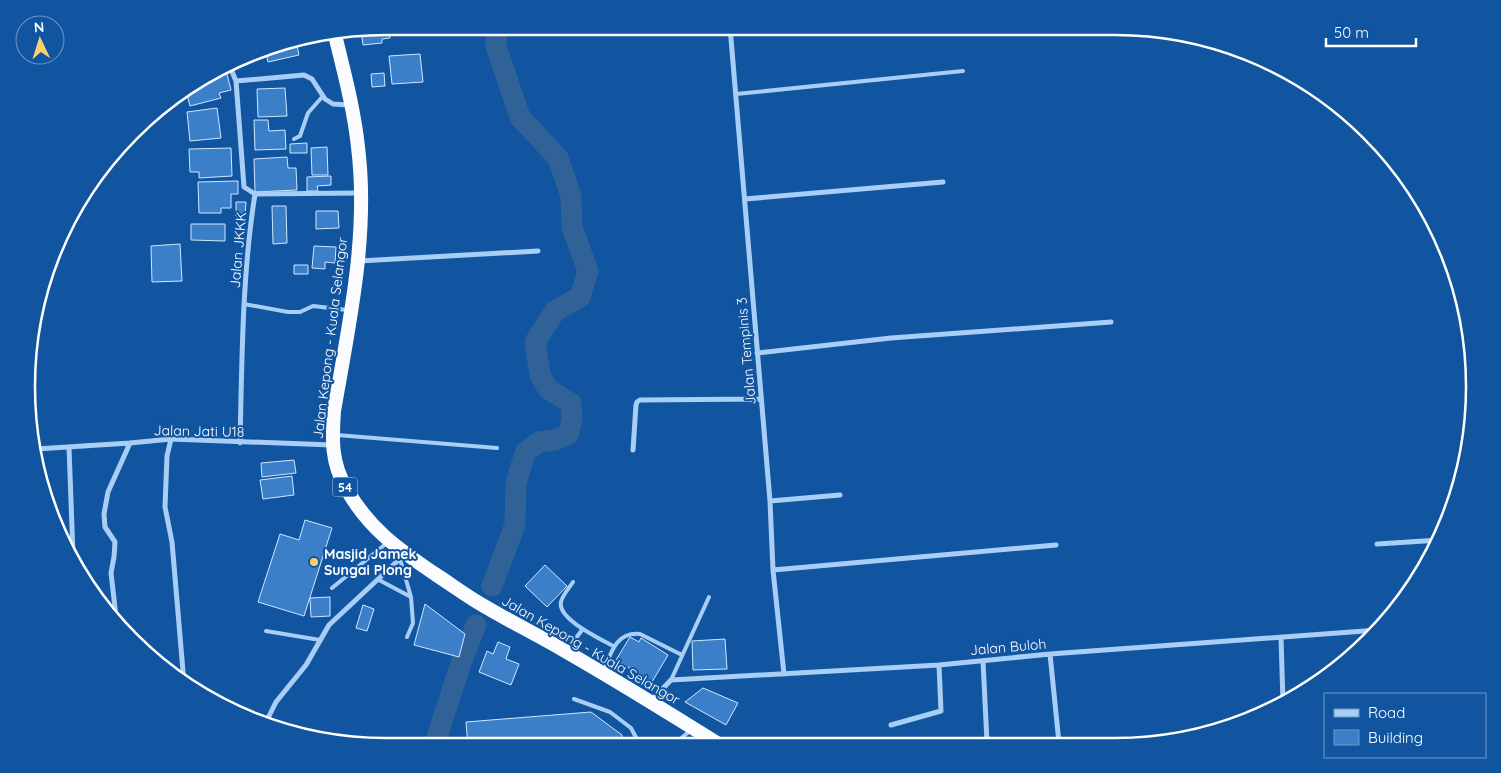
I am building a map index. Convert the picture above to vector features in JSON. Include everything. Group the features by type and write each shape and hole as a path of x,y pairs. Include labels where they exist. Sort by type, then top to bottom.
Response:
{"highway":[{"name":"Jalan Kepong - Kuala Selangor","path":"336,39 352,106 359,148 361,192 358,261 334,411 332,440 335,460 345,488 365,517 403,557 478,602 566,651 709,738"}],"street":[{"name":"Jalan Tempinis 3","path":"731,35 770,501 773,570 784,674"},
{"name":"Jalan JKKK","path":"232,71 236,81 244,186 255,194 251,217 244,304 240,443"},
{"path":"236,81 304,75 312,79 325,99 333,104 352,106"},
{"path":"745,199 943,182"},
{"path":"255,194 361,192"},
{"path":"358,261 538,251"},
{"path":"758,353 891,338 1111,322"},
{"path":"633,450 636,405 640,400 761,398"},
{"path":"171,439 167,456 165,507 172,542 183,673"},
{"name":"Jalan Jati U18","path":"41,450 171,439 240,443 332,440"},
{"path":"115,609 111,574 115,542 105,527 104,514 108,492 130,443"},
{"path":"69,447 73,545"},
{"path":"770,501 840,495"},
{"path":"1377,544 1431,541"},
{"path":"773,570 1056,545"},
{"path":"268,717 276,702 306,665 329,625 403,557"},
{"name":"Jalan Buloh","path":"671,680 939,665 1050,654 1367,631"},
{"path":"1281,637 1283,695"},
{"path":"1050,654 1058,738"},
{"path":"983,661 987,738"},
{"path":"891,725 941,711 939,665"},
{"path":"650,702 671,680"}],"lane":[{"path":"736,94 963,71"},
{"path":"294,138 300,136 308,113 323,96"},
{"path":"244,304 288,312 300,312 313,306 351,310"},
{"path":"332,440 497,448"},
{"path":"332,588 389,542"},
{"path":"403,557 411,597 413,623 407,637"},
{"path":"379,580 411,597"},
{"path":"573,582 561,601 560,607 563,613 582,630 613,646"},
{"path":"671,680 709,597"},
{"path":"566,651 582,630"},
{"path":"266,631 320,640"},
{"path":"603,674 613,646 627,635 640,634 682,655"},
{"path":"574,699 610,712 632,728 637,738"},
{"path":"681,738 693,728"}],"building":[{"path":"390,35 390,38 382,39 382,43 363,45 362,36"},
{"path":"297,47 299,55 268,62 267,57"},
{"path":"420,54 423,82 392,84 389,56"},
{"path":"384,73 385,86 372,87 371,74"},
{"path":"227,74 231,90 219,93 221,98 190,106 188,97"},
{"path":"285,88 287,116 258,117 257,89"},
{"path":"217,108 221,138 190,141 187,112"},
{"path":"254,120 268,120 269,131 285,130 286,149 255,150"},
{"path":"307,143 307,153 290,153 290,144"},
{"path":"327,147 328,175 312,175 311,148"},
{"path":"231,148 232,176 199,178 199,172 190,172 189,149"},
{"path":"287,157 288,168 296,168 297,190 255,192 254,159"},
{"path":"331,176 331,185 317,186 318,191 307,191 307,177"},
{"path":"238,181 238,194 231,194 231,208 221,208 221,213 199,213 198,182"},
{"path":"236,202 246,202 245,216 236,216"},
{"path":"272,206 286,206 287,243 273,244"},
{"path":"316,211 338,211 339,228 316,229"},
{"path":"191,224 225,224 225,241 191,240"},
{"path":"180,244 182,281 152,282 151,246"},
{"path":"314,246 336,247 335,263 325,262 325,269 312,268"},
{"path":"294,265 308,265 308,274 294,274"},
{"path":"294,460 296,473 262,477 261,463"},
{"path":"292,476 294,495 263,499 260,480"},
{"path":"305,520 332,528 304,616 258,602 280,534 299,540"},
{"path":"545,565 567,586 547,607 525,586"},
{"path":"330,597 330,616 311,617 310,598"},
{"path":"425,604 465,634 459,657 414,645"},
{"path":"363,605 374,609 367,631 356,628"},
{"path":"630,637 639,642 641,638 668,655 652,682 616,660"},
{"path":"725,639 727,669 693,670 692,641"},
{"path":"498,642 510,647 506,659 519,664 511,685 479,672 487,651 493,654"},
{"path":"703,688 738,703 726,725 685,702"},
{"path":"591,712 622,735 622,738 467,738 466,722"}],"waterway":[{"path":"492,586 515,525 516,483 525,453 539,442 555,440 568,435 572,420 571,403 548,389 540,375 535,342 555,311 580,297 588,271 572,227 571,196 558,158 520,117 496,46 497,35"},
{"path":"437,738 461,663 476,625"}],"place":[{"name":"Masjid Jamek Sungai Plong","path":"314,562"}]}
